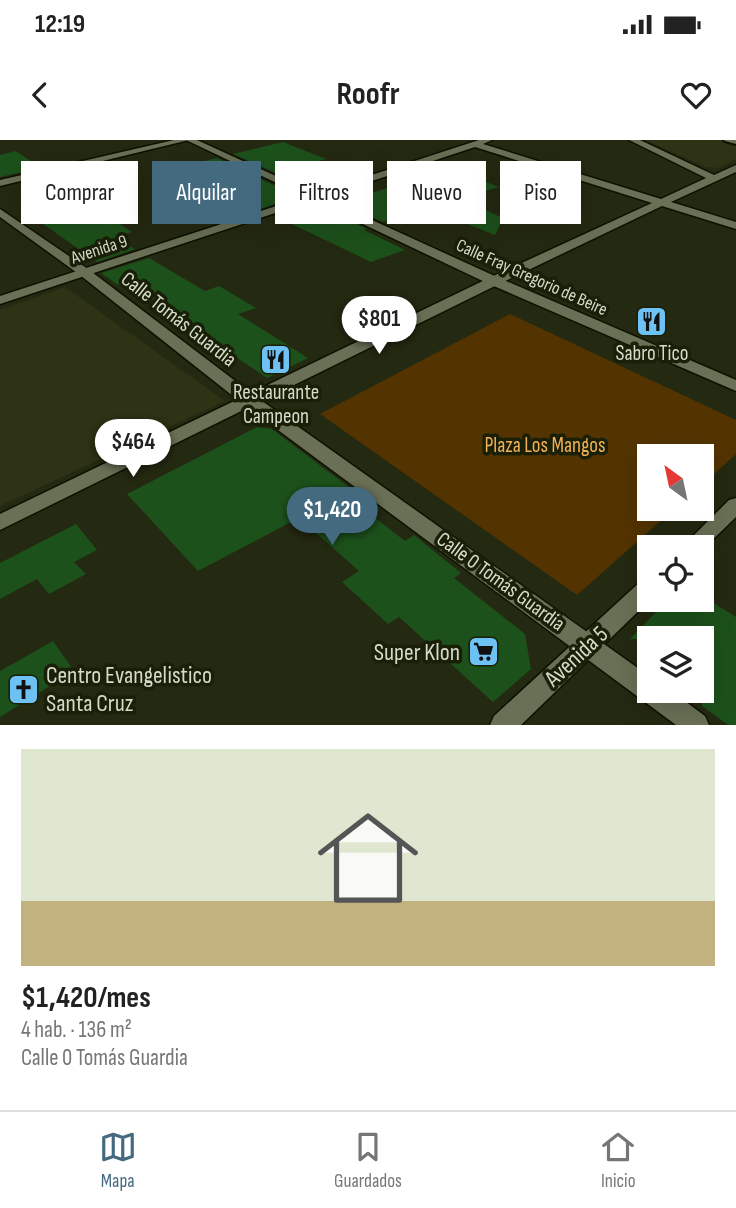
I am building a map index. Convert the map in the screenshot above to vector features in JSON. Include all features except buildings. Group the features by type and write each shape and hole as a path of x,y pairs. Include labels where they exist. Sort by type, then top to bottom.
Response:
{"street":[{"path":"0,183 187,140"},
{"name":"Calle Fray Gregorio de Beire","path":"187,140 275,178"},
{"path":"459,140 736,226"},
{"name":"Avenida 9","path":"373,177 488,140"},
{"path":"633,140 715,179"},
{"path":"0,523 494,281 736,169"},
{"name":"Avenida 9","path":"0,300 275,208"},
{"path":"0,212 83,272"},
{"name":"Calle Fray Gregorio de Beire","path":"373,223 494,281 736,386"},
{"name":"Calle Tomás Guardia","path":"83,272 249,400"},
{"name":"Calle 0 Tomás Guardia","path":"249,400 637,681"},
{"path":"705,535 736,505"},
{"name":"Avenida 5","path":"503,725 637,599"},
{"name":"Calle 0 Tomás Guardia","path":"666,703 696,725"}],"lane":[{"path":"727,140 736,142"}],"shaded area":[{"path":"645,140 736,140 736,159 719,168 706,167"},
{"path":"65,287 225,401 0,506 0,310"}],"green space":[{"name":"Plaza Los Mangos","path":"510,314 736,420 736,454 714,474 714,444 637,444 637,522 659,522 645,535 637,535 637,542 577,595 320,414"}],"place":[{"name":"Sabro Tico","path":"652,321"},
{"name":"Restaurante Campeon","path":"276,360"},
{"name":"Super Klon","path":"483,652"},
{"name":"Centro Evangelistico Santa Cruz","path":"23,689"}]}
